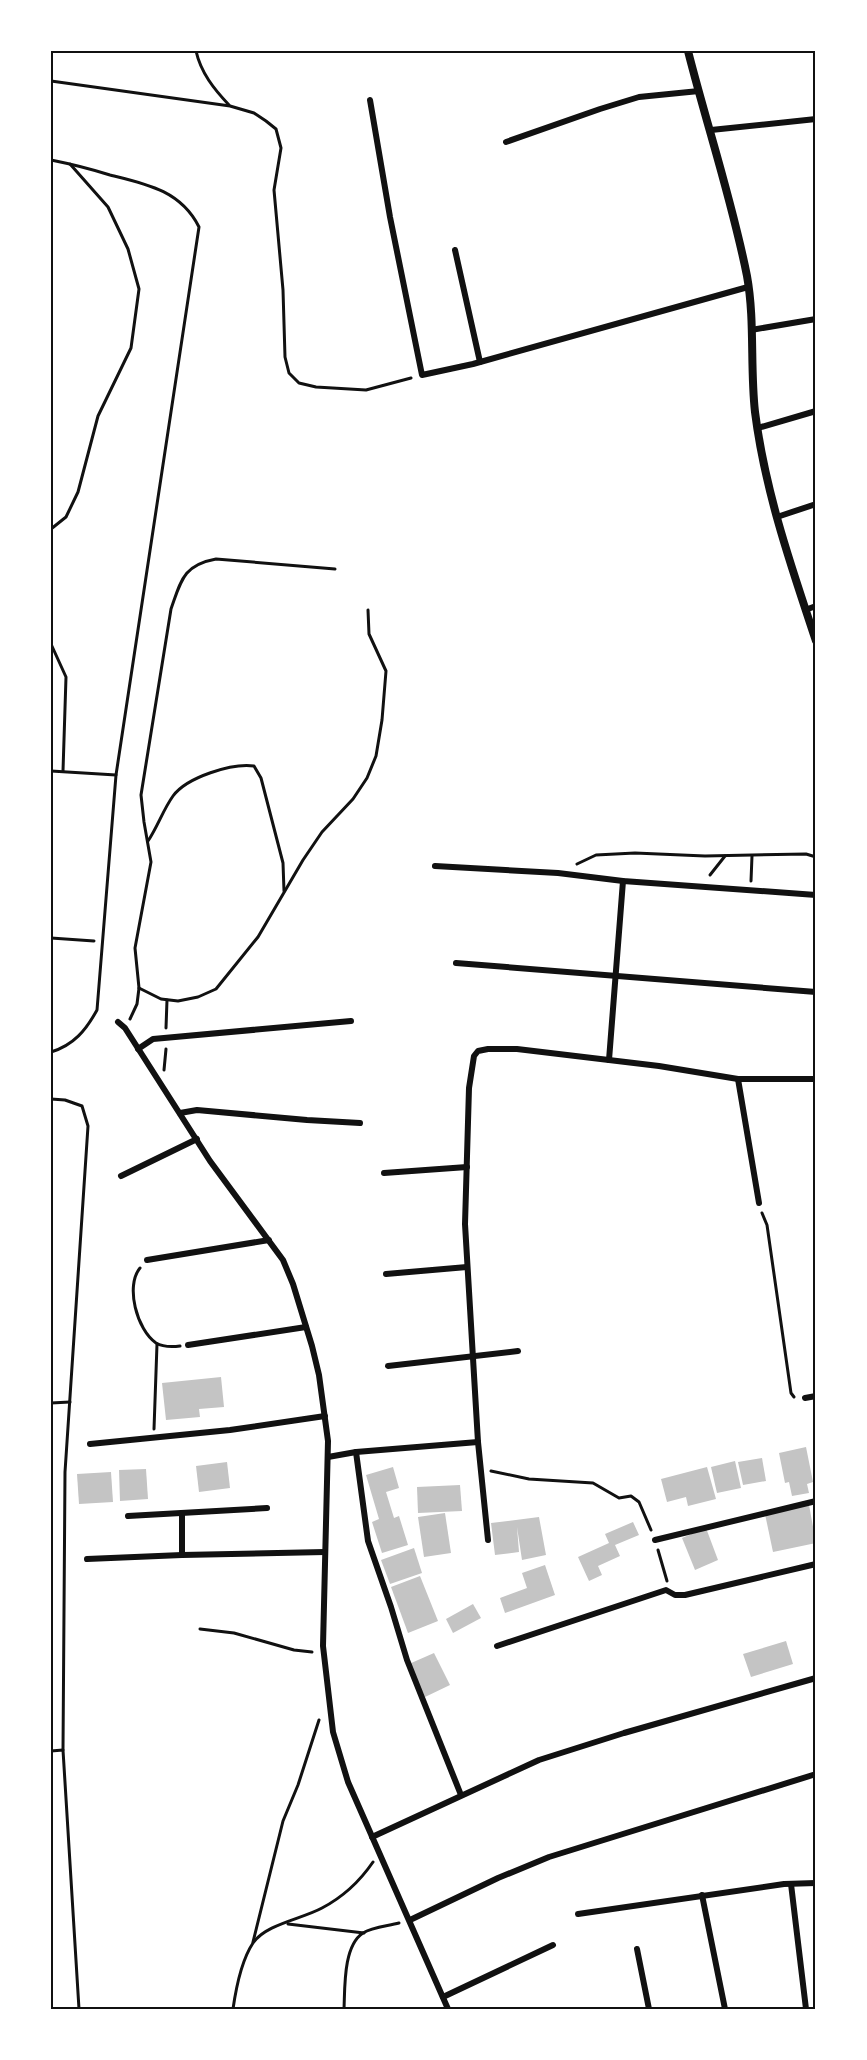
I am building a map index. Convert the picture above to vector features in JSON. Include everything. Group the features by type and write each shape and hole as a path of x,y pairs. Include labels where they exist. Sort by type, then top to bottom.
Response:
{"street":[{"path":"688,51 737,232 748,287 755,410 769,490 816,641"},
{"path":"506,142 639,97 699,91"},
{"path":"370,100 390,217 422,375 480,362 748,287"},
{"path":"711,130 816,119"},
{"path":"455,249 480,362"},
{"path":"751,330 816,319"},
{"path":"758,428 816,411"},
{"path":"777,517 816,504"},
{"path":"805,610 816,606"},
{"path":"435,866 558,873 623,882 816,895"},
{"path":"609,1060 623,882"},
{"path":"456,963 816,992"},
{"path":"138,1049 153,1039 351,1021"},
{"path":"118,1022 125,1028 210,1161 283,1260 289,1276 319,1375 328,1440 324,1653 328,1695 339,1754 348,1782 448,2009"},
{"path":"488,1540 478,1442 466,1267 466,1167 469,1088 474,1056 478,1051 488,1049 517,1049 738,1079 816,1079"},
{"path":"738,1079 759,1203"},
{"path":"180,1113 197,1110 307,1120 360,1122"},
{"path":"121,1176 197,1139"},
{"path":"384,1173 466,1167"},
{"path":"147,1260 269,1240"},
{"path":"386,1274 466,1267"},
{"path":"188,1345 306,1327"},
{"path":"388,1366 518,1351"},
{"path":"805,1398 816,1396"},
{"path":"90,1444 230,1430 325,1416"},
{"path":"328,1456 478,1442"},
{"path":"356,1452 368,1541 392,1607 407,1660 461,1796"},
{"path":"655,1540 816,1501"},
{"path":"128,1516 267,1508"},
{"path":"182,1513 182,1555"},
{"path":"87,1559 325,1552"},
{"path":"497,1646 666,1590 675,1595 685,1595 816,1564"},
{"path":"372,1837 539,1760 657,1723 816,1678"},
{"path":"410,1920 498,1878 549,1857 816,1774"},
{"path":"578,1914 702,1895 816,1883"},
{"path":"791,1884 806,2009"},
{"path":"702,1895 725,2009"},
{"path":"443,1997 553,1945"},
{"path":"637,1949 649,2009"}],"lane":[{"path":"51,160 152,185 174,197 192,213 200,227 116,775 97,1010 77,1039 62,1049 51,1052"},
{"path":"51,529 66,518 78,492 98,416 131,348 139,289 128,249 108,207 70,164"},
{"path":"51,644 66,677 63,771"},
{"path":"51,771 116,775"},
{"path":"51,1099 65,1100 82,1106 88,1126 65,1472 63,1750 79,2009"},
{"path":"51,1403 70,1402"},
{"path":"51,1751 63,1750"}],"path":[{"path":"196,51 199,64 208,80 230,106"},
{"path":"51,81 230,106 254,113 266,120 276,129 280,148 274,190 283,290 285,357 289,373 299,383 308,385 366,390 422,375"},
{"path":"125,1028 137,1004 139,988 135,948 151,862 141,795 145,760 171,609 180,584 189,568 202,561 216,559 335,569"},
{"path":"139,988 161,999 178,1001 198,997 216,989 258,938 322,832 353,799 367,778 376,756 386,671 369,634 368,610"},
{"path":"148,841 157,829 174,794 194,779 241,764 254,766 261,778 283,863 284,893"},
{"path":"558,873 596,855 635,853 725,856 806,854 816,857"},
{"path":"700,887 725,856"},
{"path":"750,890 752,856"},
{"path":"51,938 103,942"},
{"path":"759,1203 766,1225 790,1393 794,1398 805,1398"},
{"path":"147,1260 137,1271 134,1286 137,1317 147,1334 157,1344 170,1347 188,1345"},
{"path":"154,1437 157,1344"},
{"path":"481,1469 529,1479 593,1483 619,1498 631,1496 639,1502 655,1540 669,1592"},
{"path":"200,1629 234,1633 294,1650 324,1653"},
{"path":"233,2009 243,1963 253,1942 283,1821 298,1785 328,1695"},
{"path":"253,1942 266,1931 323,1908 339,1898 362,1877 379,1854"},
{"path":"285,1924 364,1932 410,1920"},
{"path":"344,2009 347,1967 352,1943 364,1932"}],"building":[{"path":"221,1377 224,1407 199,1409 200,1417 166,1420 162,1383"},
{"path":"806,1447 813,1482 807,1484 809,1493 792,1496 789,1482 785,1483 779,1453"},
{"path":"762,1458 766,1481 743,1485 738,1462"},
{"path":"735,1461 741,1488 717,1493 711,1467"},
{"path":"227,1462 230,1488 199,1492 196,1466"},
{"path":"393,1467 399,1488 386,1492 394,1518 399,1516 408,1545 382,1553 372,1522 379,1519 366,1475"},
{"path":"707,1467 716,1499 688,1506 686,1497 667,1502 661,1479"},
{"path":"146,1469 148,1499 120,1501 119,1470"},
{"path":"111,1472 113,1502 79,1504 77,1474"},
{"path":"460,1485 462,1511 418,1513 417,1487"},
{"path":"809,1505 816,1543 773,1552 765,1514"},
{"path":"445,1513 451,1553 424,1557 418,1517"},
{"path":"539,1517 546,1555 522,1560 517,1527 519,1552 495,1555 491,1523"},
{"path":"633,1522 639,1535 615,1545 620,1556 598,1566 602,1575 589,1581 578,1557 609,1543 605,1534"},
{"path":"706,1528 718,1560 695,1570 682,1538"},
{"path":"414,1548 422,1573 390,1584 381,1560"},
{"path":"545,1565 555,1595 505,1613 500,1598 527,1588 522,1573"},
{"path":"420,1576 438,1621 408,1633 391,1587"},
{"path":"473,1604 481,1618 453,1633 446,1619"},
{"path":"786,1641 793,1664 751,1677 743,1654"},
{"path":"434,1653 450,1685 425,1697 409,1664"}]}
